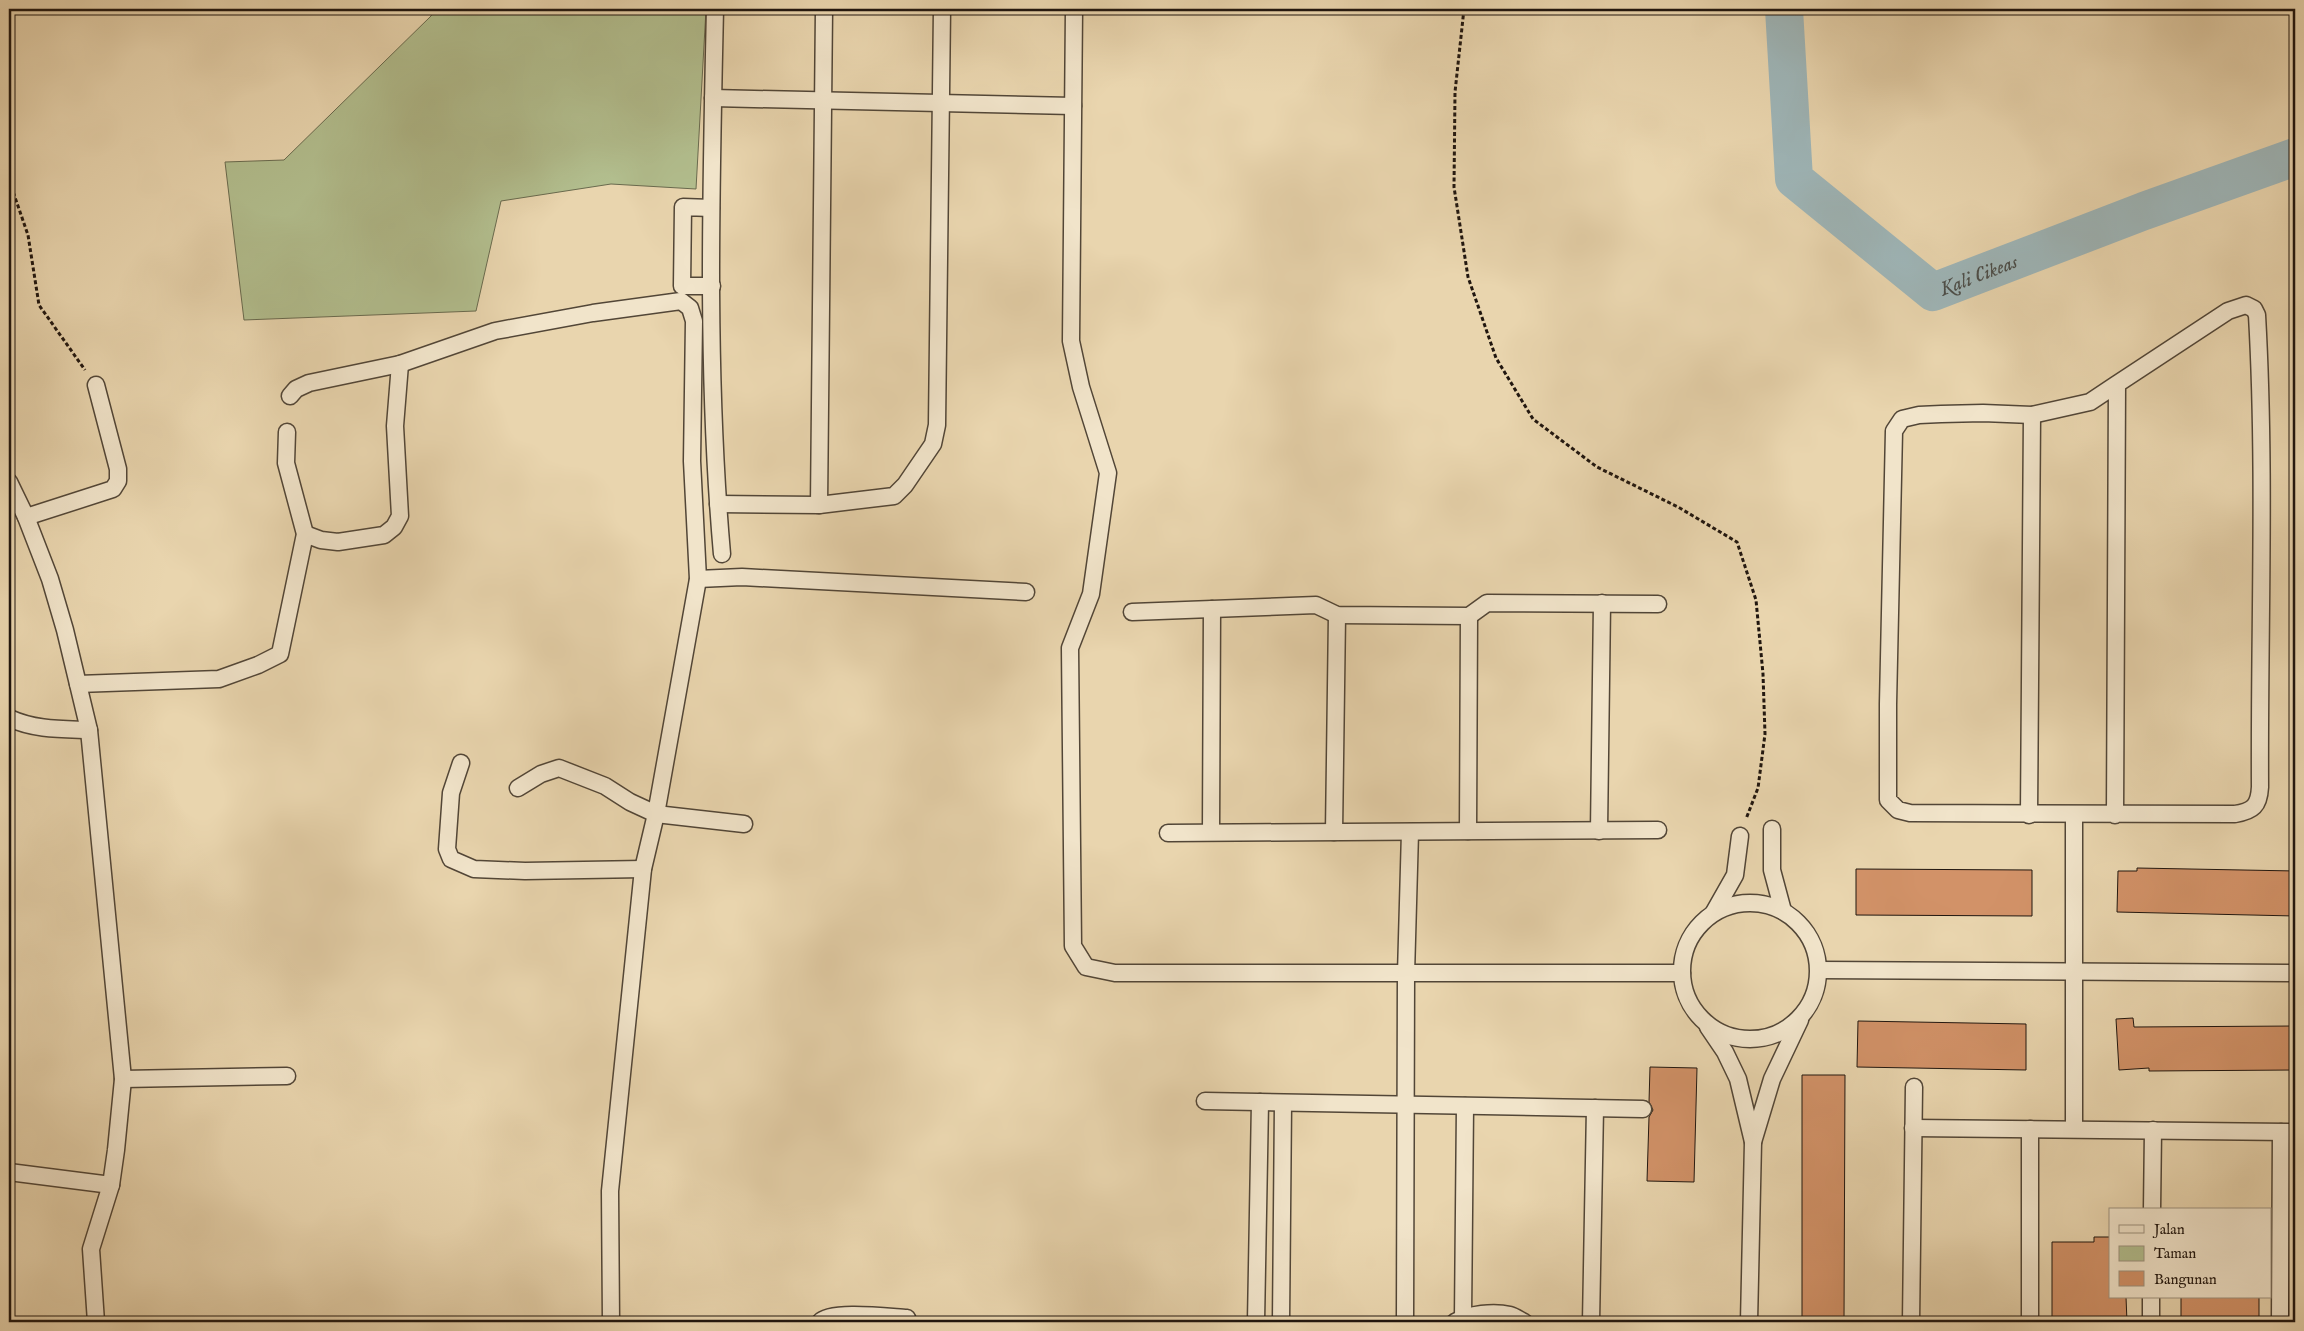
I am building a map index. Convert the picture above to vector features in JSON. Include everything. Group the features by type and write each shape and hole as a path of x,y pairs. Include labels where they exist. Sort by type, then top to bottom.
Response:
{"street":[{"path":"715,9 710,208 718,504 722,554"},
{"path":"819,505 824,9"},
{"path":"718,504 819,505 894,496 933,444 937,425 942,9"},
{"path":"1074,9 1071,340 1081,387 1108,473 1091,594 1070,648 1073,946 1086,967 1115,973 1682,973"},
{"path":"713,98 1073,106"},
{"path":"710,208 683,207 682,286 712,286"},
{"path":"290,396 296,389 309,383 400,364 496,331 593,313 681,302 690,308 694,321 692,461 698,579 656,814 644,869 610,1191 611,1322"},
{"path":"2246,305 2254,309 2257,316 2261,387 2263,517 2260,647 2260,787 2258,804 2253,809 2235,814 2115,815 1910,813 1894,807 1888,800 1888,704 1894,431 1902,419 1919,415 1983,413 2032,415 2090,402 2117,384 2228,311 2246,305"},
{"path":"305,534 321,540 338,542 384,535 394,527 400,516 395,426 400,364"},
{"path":"2115,815 2117,384"},
{"path":"26,517 114,489 118,481 118,469 96,385"},
{"path":"2029,815 2032,415"},
{"path":"78,684 219,679 258,665 280,654 305,534 286,463 287,432"},
{"path":"9,482 26,517 50,579 65,630 89,730 123,1079 111,1184 91,1249 96,1322"},
{"path":"698,579 742,577 1026,592"},
{"path":"1132,612 1316,605 1337,615 1469,616 1487,603 1658,604"},
{"path":"1599,831 1602,604"},
{"path":"1211,832 1212,609"},
{"path":"1334,832 1337,615"},
{"path":"1468,831 1469,616"},
{"path":"9,718 25,726 89,730"},
{"path":"461,763 451,793 447,849 451,859 474,869 525,871 644,869"},
{"path":"518,788 541,774 559,768 605,786 630,802 656,814 744,824"},
{"path":"2074,815 2074,1129"},
{"path":"1772,829 1772,870 1784,911"},
{"path":"1168,833 1658,830"},
{"path":"1406,1322 1406,974 1410,832"},
{"path":"1740,836 1735,875 1714,912 1696,928 1685,949 1682,973 1688,999 1725,1052 1738,1079 1753,1142 1749,1322"},
{"path":"1714,912 1737,903 1761,903 1784,911 1802,926 1815,946 1819,970 1814,997 1800,1019 1772,1079 1753,1142"},
{"path":"1819,970 2295,973"},
{"path":"1703,1021 1726,1036 1752,1040 1778,1034 1800,1019"},
{"path":"123,1079 287,1076"},
{"path":"1911,1322 1914,1087"},
{"path":"1205,1101 1643,1109"},
{"path":"1256,1322 1260,1102"},
{"path":"1281,1322 1283,1103"},
{"path":"1465,1106 1459,1320 1482,1314 1510,1315 1524,1322"},
{"path":"1591,1322 1595,1108"},
{"path":"1913,1128 2288,1132 2280,1322"},
{"path":"2030,1129 2030,1322"},
{"path":"2152,1208 2153,1130"},
{"path":"9,1172 111,1184"},
{"path":"1257,1246 1282,1246"},
{"path":"2151,1298 2151,1322"},
{"path":"820,1322 828,1318 853,1316 907,1318"}],"path":[{"path":"1464,9 1456,92 1454,187 1468,277 1496,358 1533,419 1596,467 1678,507 1736,542 1756,600 1766,734 1758,788 1740,836"},
{"path":"9,180 28,235 39,305 96,385"}],"green space":[{"path":"435,9 706,9 696,189 611,184 501,201 476,311 244,320 225,162 284,160 431,16"}],"building":[{"path":"2137,868 2295,871 2295,916 2117,912 2118,871 2137,871"},
{"path":"1856,869 2032,870 2032,916 1856,915"},
{"path":"2133,1018 2134,1027 2295,1026 2295,1070 2149,1071 2149,1068 2119,1070 2116,1019"},
{"path":"1858,1021 2026,1024 2026,1070 1857,1067"},
{"path":"1650,1067 1697,1068 1694,1182 1647,1181 1649,1117 1653,1110 1649,1102"},
{"path":"1802,1075 1845,1075 1844,1322 1802,1322"},
{"path":"2094,1237 2109,1237 2109,1298 2126,1298 2127,1322 2052,1322 2052,1242 2094,1242"},
{"path":"2181,1298 2259,1298 2259,1322 2181,1322"}],"waterway":[{"name":"Kali Cikeas","path":"1784,9 1794,179 1933,292 2144,211 2295,157"}]}
